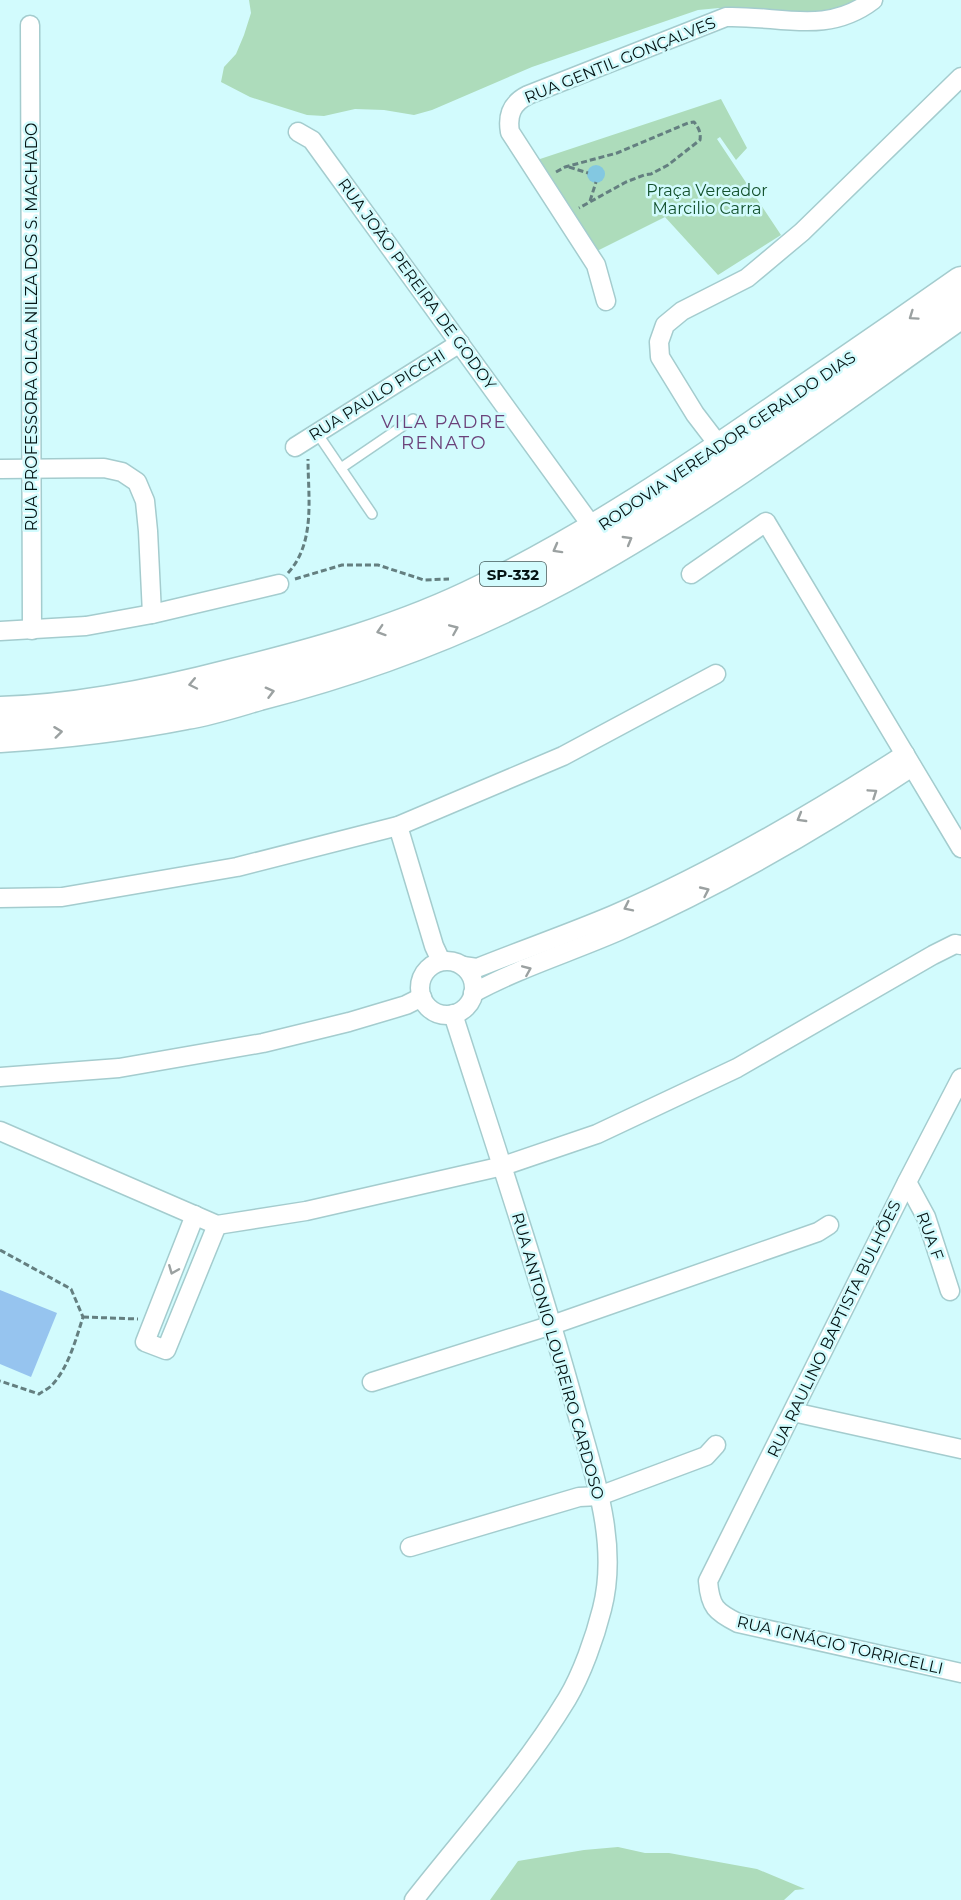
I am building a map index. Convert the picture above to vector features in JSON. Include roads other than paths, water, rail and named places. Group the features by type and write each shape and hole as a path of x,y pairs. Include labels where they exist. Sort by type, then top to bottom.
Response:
{"main road":[{"name":"RODOVIA VEREADOR GERALDO DIAS","path":"0,711 55,708 198,684 307,655 396,626 481,591 594,529 721,448 961,282"},
{"name":"RODOVIA VEREADOR GERALDO DIAS","path":"0,737 188,714 295,686 395,653 490,614 563,578 636,536 737,470 961,313"}],"street":[{"name":"RUA GENTIL GONÇALVES","path":"606,301 596,266 510,132 508,120 513,106 521,99 726,17 745,16 800,22 831,20 862,8 873,0"},
{"name":"RUA PROFESSORA OLGA NILZA DOS S. MACHADO","path":"30,25 32,630"},
{"path":"721,448 695,414 660,357 659,342 664,326 682,311 747,278 786,245 961,77"},
{"name":"RUA JOÃO PEREIRA DE GODOY","path":"298,132 312,140 594,529"},
{"name":"RUA PAULO PICCHI","path":"307,440 460,343"},
{"path":"0,469 104,468 122,472 137,482 145,501 152,614"},
{"path":"691,574 766,522 961,848"},
{"path":"0,631 86,626 152,614 279,584"},
{"path":"0,898 62,897 237,867 398,826 563,756 716,674"},
{"path":"463,966 472,978 473,993 466,1007 453,1014 431,1010 420,990 423,975 441,961 477,968 614,914 692,877 908,760"},
{"path":"473,993 619,931 717,885 851,808 908,760"},
{"path":"398,826 434,946 441,961"},
{"path":"0,1131 217,1224 306,1211 503,1166 597,1134 737,1068 933,955 955,944 961,945"},
{"path":"0,1077 119,1068 263,1043 349,1022 406,1005 422,997"},
{"name":"RUA ANTONIO LOUREIRO CARDOSO","path":"414,1900 530,1754 568,1697 587,1655 603,1607 609,1557 599,1496 552,1325 453,1014"},
{"name":"RUA RAULINO BAPTISTA BULHÕES","path":"708,1581 961,1078"},
{"name":"RUA F","path":"907,1182 926,1217 950,1291"},
{"path":"195,1215 145,1342 166,1350 217,1224"},
{"path":"372,1382 552,1325 818,1232 828,1225"},
{"path":"793,1412 961,1449"},
{"path":"410,1547 579,1497 599,1496 706,1456 716,1445"},
{"name":"RUA IGNÁCIO TORRICELLI","path":"708,1581 709,1600 720,1614 738,1623 961,1673"}],"lane":[{"path":"341,468 412,419"},
{"path":"307,440 341,468 372,514"}],"water":[{"path":"0,1290 57,1313 31,1377 0,1364"}],"district":[{"name":"VILA PADRE RENATO","path":"444,432"}],"park label":[{"name":"Praça Vereador Marcilio Carra","path":"707,199"}]}
